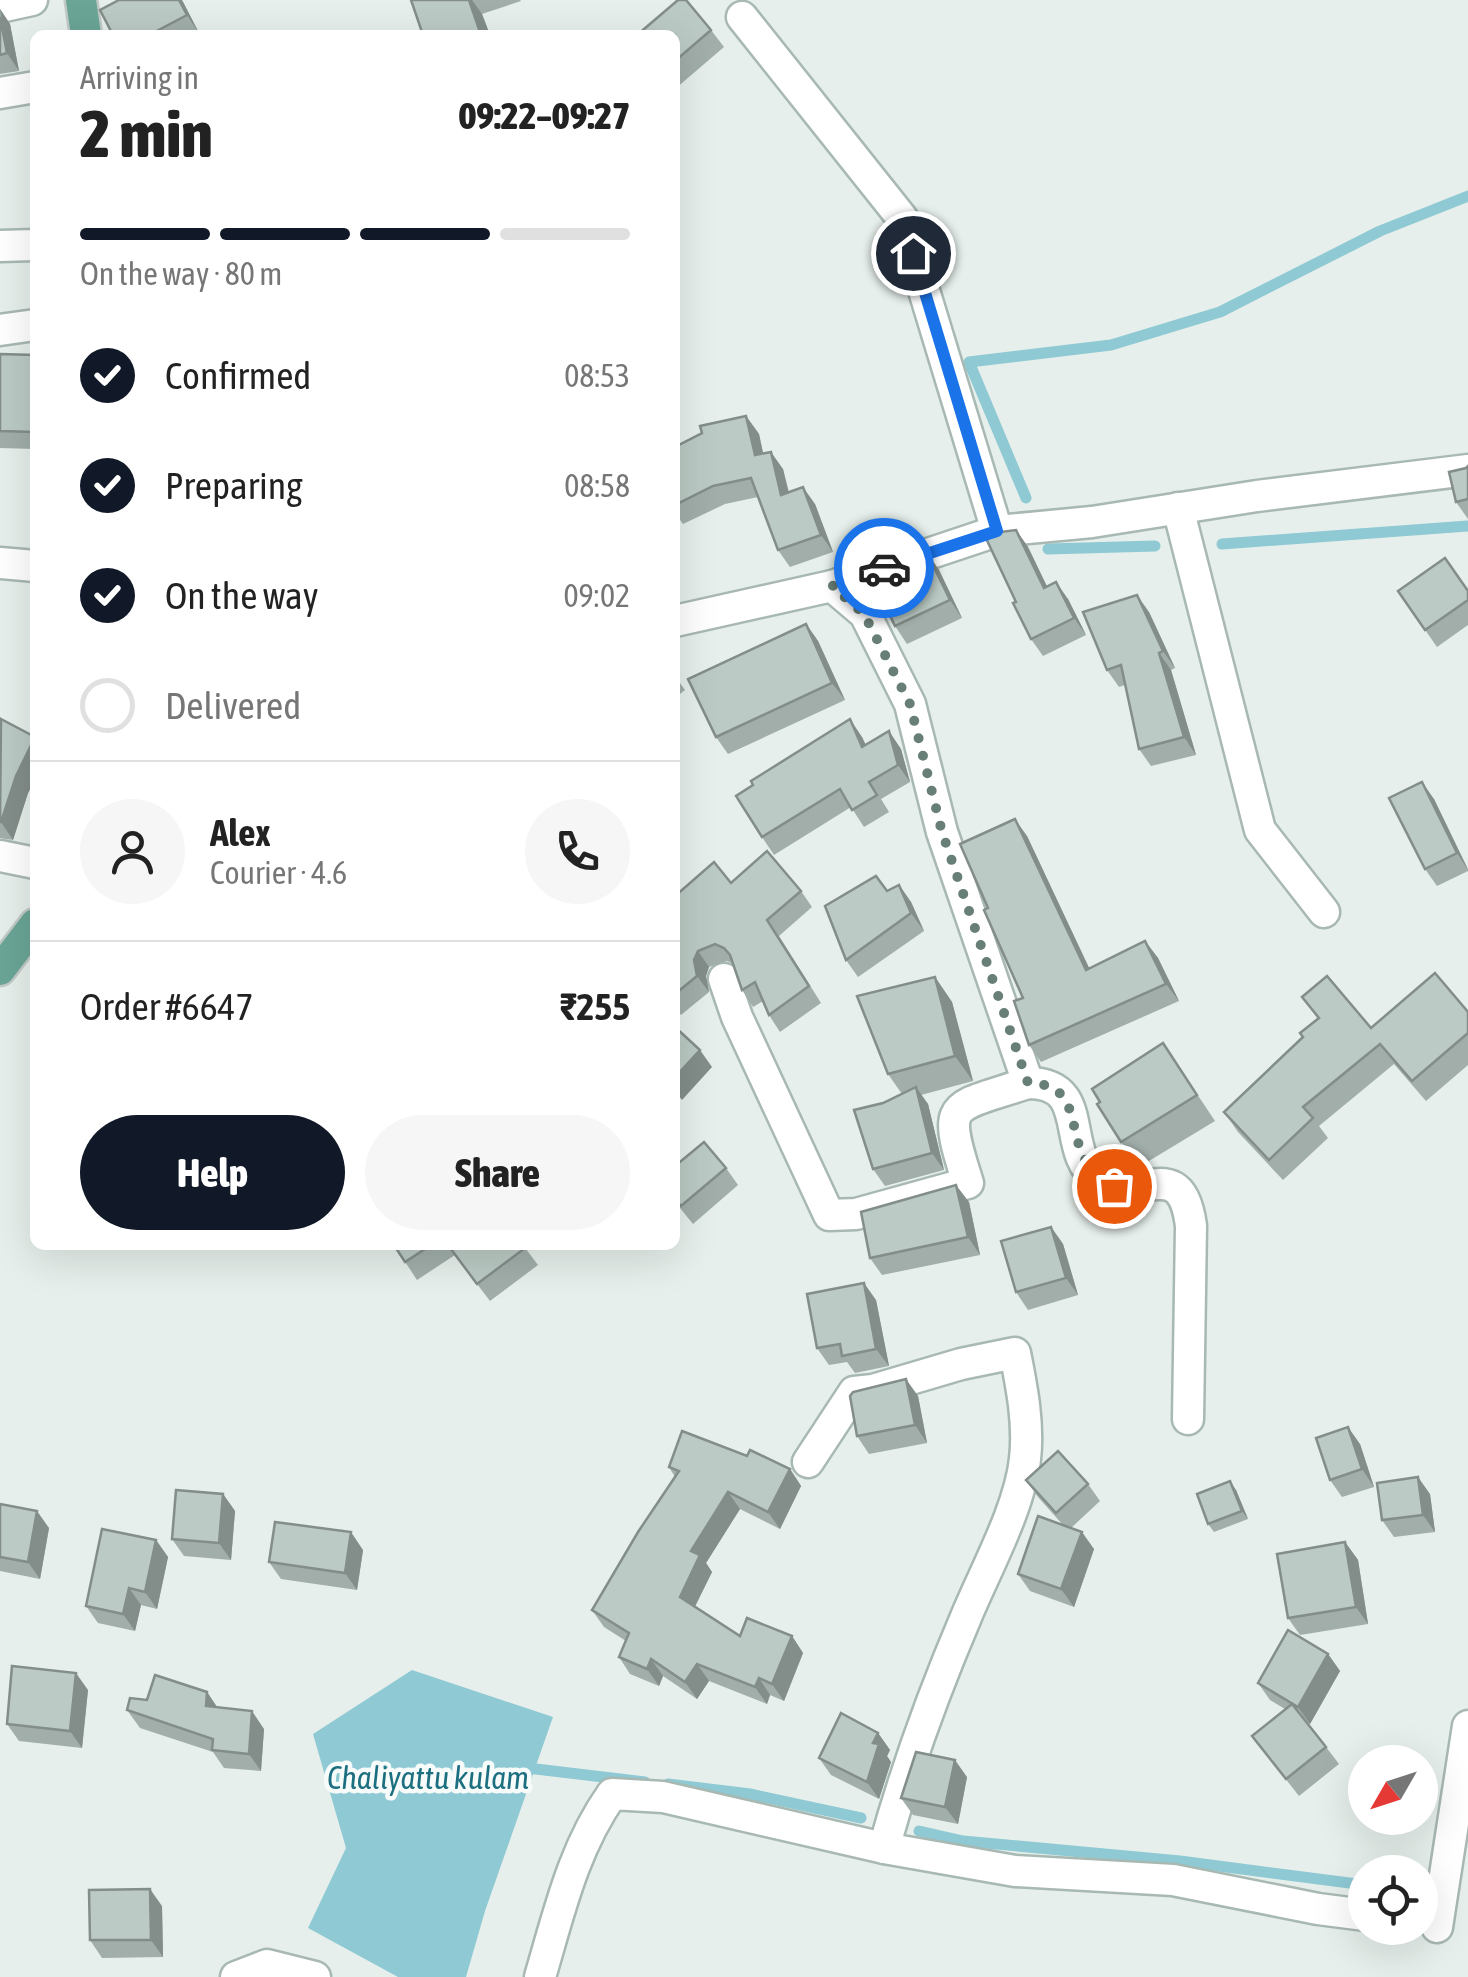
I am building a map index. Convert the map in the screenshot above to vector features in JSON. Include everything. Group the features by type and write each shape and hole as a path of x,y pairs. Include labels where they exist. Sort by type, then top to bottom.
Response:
{"main road":[{"path":"80,0 85,30"},
{"path":"0,970 30,931"}],"street":[{"path":"0,7 32,0"},
{"path":"742,17 902,218 997,531"},
{"path":"0,93 30,88"},
{"path":"0,246 30,245"},
{"path":"0,330 30,326"},
{"path":"680,620 832,586 997,531 1092,522 1468,470"},
{"path":"1178,508 1260,830 1324,912"},
{"path":"0,563 30,566"},
{"path":"832,586 864,614 910,704 942,832 1028,1083"},
{"path":"0,856 30,862"},
{"path":"724,979 737,1017 829,1215 856,1214 968,1183 954,1139 955,1114 964,1104 1028,1083 1049,1085 1063,1096 1072,1112 1084,1165 1098,1179 1114,1186 1169,1184 1182,1191 1191,1226 1188,1419"},
{"path":"808,1462 854,1392 1015,1353 1026,1409 1026,1460 1017,1498 958,1634 906,1771 884,1848"},
{"path":"1438,1879 1468,1726"},
{"path":"540,1977 571,1868 612,1794 664,1797 884,1848 1015,1871 1173,1880 1348,1913"},
{"path":"1438,1926 1468,1929"},
{"path":"236,1977 267,1965 314,1977"}],"water":[{"name":"Chaliyattu kulam","path":"412,1670 553,1717 466,1977 398,1977 308,1928 346,1848 313,1734"}],"building":[{"path":"119,0 179,0 187,15 158,30 110,30 100,10"},
{"path":"411,0 469,0 479,30 421,30"},
{"path":"678,0 686,0 711,30 680,57 680,30 643,30"},
{"path":"0,17 7,53 0,55"},
{"path":"0,354 30,355 30,432 0,431"},
{"path":"746,416 755,455 771,452 781,495 803,487 821,535 778,550 751,478 713,486 680,502 680,444 702,433 700,426"},
{"path":"1468,466 1468,499 1456,502 1449,472"},
{"path":"1016,530 1044,588 1056,582 1074,618 1031,639 984,534"},
{"path":"927,553 950,600 895,626 871,576"},
{"path":"1445,558 1468,591 1468,600 1425,630 1398,591"},
{"path":"1137,595 1163,651 1159,653 1184,737 1139,749 1121,665 1107,670 1083,612"},
{"path":"806,624 832,683 716,737 688,679"},
{"path":"1,719 30,734 30,747 0,822"},
{"path":"850,719 862,747 889,731 898,765 869,782 877,795 852,810 840,789 762,837 736,796 753,785 751,781"},
{"path":"1422,782 1457,853 1425,869 1389,798"},
{"path":"1015,819 1086,970 1145,941 1166,984 1029,1045 1014,1001 1023,998 960,844"},
{"path":"767,851 801,891 767,920 809,986 769,1015 755,982 742,990 730,955 715,944 698,951 694,960 697,976 680,990 680,892 714,862 731,883"},
{"path":"876,876 887,891 899,885 911,913 846,960 825,906"},
{"path":"1435,973 1468,1012 1468,1033 1412,1081 1380,1044 1303,1107 1313,1118 1269,1160 1224,1112 1319,1018 1302,997 1327,976 1371,1028"},
{"path":"935,977 955,1056 888,1074 857,996"},
{"path":"680,1032 700,1050 680,1072"},
{"path":"1163,1043 1197,1095 1121,1142 1092,1089"},
{"path":"916,1087 932,1153 873,1169 854,1110 883,1103"},
{"path":"704,1142 726,1168 681,1206 680,1162"},
{"path":"956,1185 968,1237 870,1258 861,1212"},
{"path":"1051,1227 1066,1278 1016,1292 1001,1241"},
{"path":"397,1250 423,1250 405,1262"},
{"path":"452,1250 522,1250 477,1284"},
{"path":"864,1283 876,1349 842,1356 840,1344 817,1348 807,1294"},
{"path":"906,1379 915,1425 857,1436 850,1396 853,1392"},
{"path":"1348,1427 1362,1469 1330,1480 1316,1438"},
{"path":"682,1431 747,1456 750,1450 790,1469 768,1512 728,1492 691,1551 700,1555 680,1597 740,1636 747,1618 792,1636 772,1684 759,1678 755,1687 697,1664 685,1682 651,1659 647,1669 619,1657 629,1633 592,1610 679,1471 669,1467"},
{"path":"1058,1451 1088,1484 1056,1513 1026,1480"},
{"path":"1418,1477 1423,1515 1382,1520 1377,1483"},
{"path":"1230,1481 1242,1511 1208,1524 1197,1494"},
{"path":"176,1490 223,1494 219,1543 172,1539"},
{"path":"0,1504 37,1511 28,1562 0,1557"},
{"path":"1038,1516 1082,1532 1061,1589 1018,1574"},
{"path":"275,1522 351,1532 345,1573 269,1562"},
{"path":"102,1529 156,1540 145,1592 129,1588 123,1614 86,1606"},
{"path":"1345,1542 1356,1607 1288,1618 1277,1554"},
{"path":"1288,1630 1328,1654 1298,1707 1258,1683"},
{"path":"12,1666 76,1673 70,1731 7,1724"},
{"path":"155,1675 207,1692 206,1706 252,1711 249,1754 212,1750 213,1739 127,1710 130,1698 147,1700"},
{"path":"1292,1704 1326,1747 1286,1779 1252,1736"},
{"path":"841,1713 878,1733 873,1743 879,1744 867,1782 819,1758"},
{"path":"916,1752 955,1760 945,1807 901,1798"},
{"path":"150,1889 151,1940 90,1940 89,1890"}],"waterway":[{"path":"1026,498 969,362 1111,345 1220,312 1380,231 1468,196"},
{"path":"1222,544 1468,526"},
{"path":"1048,549 1155,546"},
{"path":"519,1767 645,1782"},
{"path":"668,1784 750,1794 861,1818"},
{"path":"919,1831 963,1841 1180,1861 1348,1883"}],"way so far":[{"path":"884,568 832,586 864,614 910,704 942,832 1028,1083 1049,1085 1063,1096 1072,1112 1084,1165 1098,1179 1114,1186"}],"route":[{"path":"884,568 997,531 913,253"}]}
